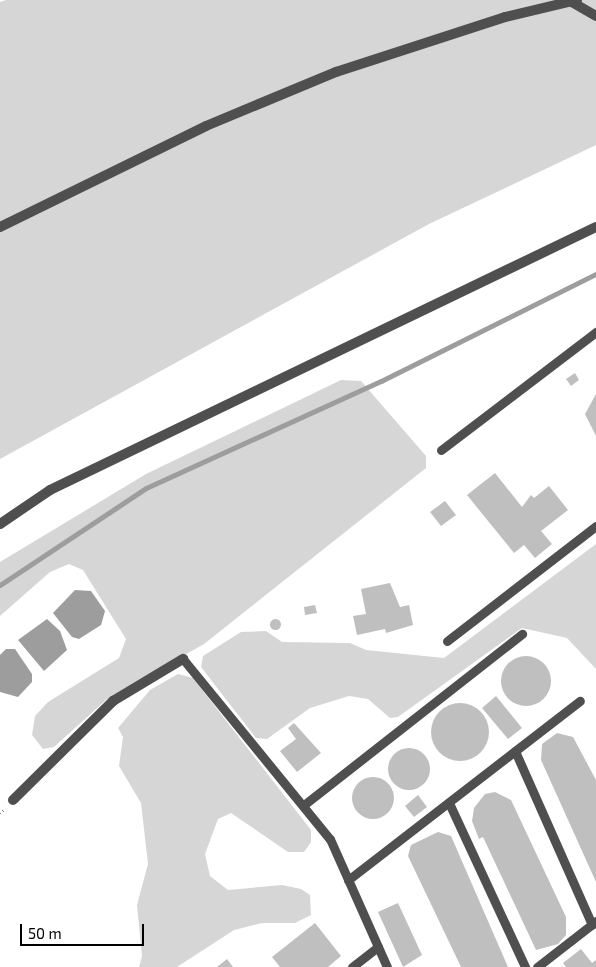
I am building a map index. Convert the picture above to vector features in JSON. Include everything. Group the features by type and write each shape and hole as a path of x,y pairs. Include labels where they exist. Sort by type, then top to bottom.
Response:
{"street":[{"path":"0,227 206,126 336,72 505,17 573,1 596,16"},
{"path":"0,524 50,490 596,227"},
{"path":"13,800 113,701 183,659"}],"lane":[{"path":"442,450 596,332"},
{"path":"448,641 596,526"},
{"path":"305,804 522,634"},
{"path":"183,659 305,804 330,838 387,967"},
{"path":"348,880 580,700"},
{"path":"515,751 594,923 537,967"},
{"path":"448,802 525,967"},
{"path":"352,967 378,947"}],"shaded area":[{"path":"6,0 596,0 596,145 429,224 0,459 0,2"},
{"path":"341,380 361,381 426,456 426,468 204,644 107,699 54,747 43,749 32,735 35,716 48,702 119,658 126,639 83,570 69,564 50,572 0,616 0,562 146,474"},
{"path":"596,544 596,669 567,638 522,628 398,717 390,718 368,699 349,696 310,708 267,739 256,738 201,667 203,656 241,632 266,631 282,642 350,643 366,650 444,658"},
{"path":"75,590 91,591 105,611 101,625 79,639 72,637 53,613"},
{"path":"47,619 60,631 67,650 44,671 18,640"},
{"path":"6,649 15,649 32,674 32,682 18,697 0,692 0,655"},
{"path":"178,674 193,678 311,830 311,842 304,852 288,852 231,813 218,819 205,854 210,876 228,890 282,885 301,889 310,895 311,915 295,923 262,923 234,930 177,967 139,967 142,956 137,905 148,864 141,803 119,766 123,737 118,728 150,690"}],"building":[{"path":"575,373 579,380 571,386 566,379"},
{"path":"596,394 596,436 585,414"},
{"path":"495,473 522,507 531,495 534,498 549,486 568,510 541,531 552,544 535,558 524,545 514,553 467,495"},
{"path":"445,501 456,515 441,526 430,512"},
{"path":"390,583 400,607 409,605 413,625 386,633 385,629 357,635 353,616 366,614 361,589"},
{"path":"315,605 317,613 305,615 304,607"},
{"path":"273,619 277,619 280,624 279,628 273,629 270,626 270,622"},
{"path":"526,656 540,660 547,667 551,681 547,695 540,702 526,706 512,702 505,695 501,681 505,667 512,660"},
{"path":"496,696 522,728 508,739 482,708"},
{"path":"460,703 471,705 484,716 489,732 487,743 476,756 460,761 449,759 436,748 431,732 433,721 444,708"},
{"path":"294,723 321,753 297,772 280,751 296,739 288,728"},
{"path":"557,733 573,737 596,780 596,882 541,760 542,744"},
{"path":"409,748 424,754 430,769 424,784 409,790 394,784 388,769 394,754"},
{"path":"373,777 388,783 394,798 388,813 373,819 358,813 352,798 358,783"},
{"path":"495,792 511,800 566,917 566,935 558,944 536,950 483,837 479,839 472,821 474,808 485,794"},
{"path":"418,795 427,807 414,817 405,806"},
{"path":"438,832 451,836 508,967 461,967 408,856 411,845"},
{"path":"398,903 422,955 403,967 378,912"},
{"path":"315,923 341,956 328,967 280,967 272,957"},
{"path":"581,949 592,963 596,960 596,967 566,967 563,963"},
{"path":"227,959 233,967 217,967"}],"waterway":[{"path":"0,585 146,488 381,381 596,274"}]}
